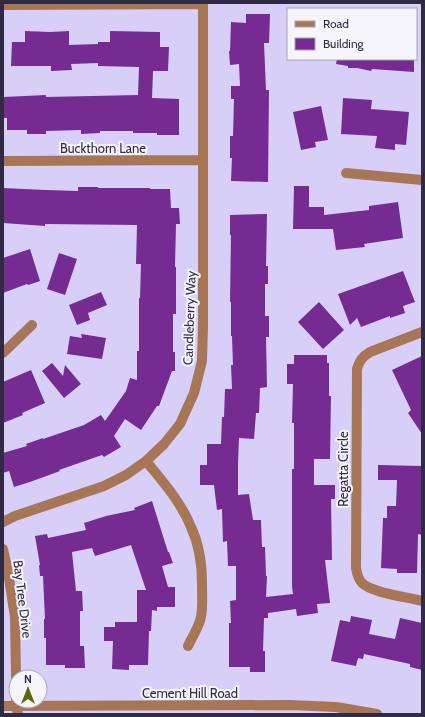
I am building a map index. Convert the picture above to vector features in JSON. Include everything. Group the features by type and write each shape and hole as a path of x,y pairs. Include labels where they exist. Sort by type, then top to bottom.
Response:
{"street":[{"path":"3,5 204,4"},
{"name":"Candleberry Way","path":"3,522 15,516 104,486 126,476 146,461 164,444 180,424 194,393 202,361 204,326 204,4"},
{"name":"Buckthorn Lane","path":"3,161 203,160"},
{"path":"346,173 422,180"},
{"path":"3,353 32,325"},
{"name":"Regatta Circle","path":"422,332 370,352 360,360 357,369 356,568 362,583 370,589 422,601"},
{"path":"146,461 178,502 192,527 199,551 203,600 201,618 188,646"},
{"name":"Bay Tree Drive","path":"3,549 15,617 16,669"},
{"name":"Cement Hill Road","path":"3,706 16,711 290,705 336,707 378,714"}],"building":[{"path":"246,14 270,14 269,43 264,43 266,90 269,90 268,182 231,181 232,158 230,158 230,136 233,136 234,99 231,99 231,86 240,86 239,64 230,65 229,51 231,22 246,23"},
{"path":"25,31 69,31 69,45 110,42 110,31 160,32 160,47 169,47 168,71 153,71 152,98 179,99 179,135 133,133 133,131 100,131 100,133 81,134 81,130 46,131 46,134 27,134 27,130 7,130 7,118 3,118 3,97 46,95 46,97 138,95 139,67 98,66 98,63 71,64 72,70 51,71 51,66 11,66 12,42 25,42"},
{"path":"337,60 414,60 414,72 372,69 371,71 348,68 348,66 336,64"},
{"path":"343,98 372,100 371,109 409,112 406,145 395,144 395,150 375,148 377,136 341,134"},
{"path":"321,106 328,140 315,142 316,147 301,150 293,112"},
{"path":"294,186 309,186 309,207 324,207 324,215 369,210 369,206 398,202 403,238 364,244 365,247 336,250 333,229 293,229"},
{"path":"78,187 170,189 171,208 179,208 180,224 176,224 176,314 173,314 173,352 175,352 175,371 172,371 159,406 157,406 141,430 125,419 114,436 121,447 104,457 102,455 14,487 9,471 3,473 3,453 27,446 26,444 84,425 101,415 105,421 126,391 130,378 137,380 141,264 136,264 137,225 45,224 45,226 3,223 3,188 78,191"},
{"path":"267,214 266,266 268,266 268,284 265,284 265,316 269,316 269,337 266,337 267,387 260,388 259,413 256,413 254,439 239,438 238,464 238,495 249,494 253,520 261,520 262,547 265,547 267,576 266,597 293,594 293,384 287,384 287,364 294,364 294,355 327,355 327,363 329,363 329,396 331,396 330,459 314,459 314,485 335,485 335,499 331,499 332,560 325,560 330,603 317,604 318,613 297,616 296,609 268,613 268,618 264,618 263,651 265,651 265,672 250,672 250,667 229,667 229,623 231,623 230,601 236,600 236,566 228,566 227,541 223,542 222,509 217,510 214,485 200,485 200,465 207,465 207,444 221,444 225,389 232,389 231,365 233,365 230,302 230,215"},
{"path":"30,249 40,281 3,293 3,258"},
{"path":"59,253 77,259 65,295 47,289"},
{"path":"403,271 415,302 403,306 405,313 390,318 390,316 361,327 357,318 350,325 338,294"},
{"path":"101,292 107,305 88,313 90,320 77,325 69,305"},
{"path":"319,302 344,330 323,349 298,322"},
{"path":"81,334 106,338 102,359 67,354 70,336 82,338"},
{"path":"422,356 422,434 408,413 411,410 392,370"},
{"path":"52,363 63,376 65,365 81,384 64,398 42,371"},
{"path":"31,370 45,403 22,413 23,415 3,423 3,382"},
{"path":"378,465 422,466 422,535 418,534 417,573 397,573 397,569 381,568 383,518 387,518 387,506 396,506 397,480 378,480"},
{"path":"152,501 168,552 173,563 162,566 168,587 175,587 175,607 157,607 157,611 152,610 151,631 149,631 148,665 129,665 129,670 112,669 113,641 104,641 104,627 115,627 115,622 137,622 137,590 146,590 131,545 95,556 92,548 72,552 76,591 82,591 83,611 80,611 80,646 84,646 85,668 65,668 65,665 46,665 43,576 40,576 40,565 35,536 47,534 48,538 86,530 84,523 106,516 135,510 134,508"},
{"path":"351,616 372,620 369,634 395,639 400,618 422,623 422,670 410,667 410,664 364,654 363,659 358,658 356,666 331,661 340,620 350,622"}]}
